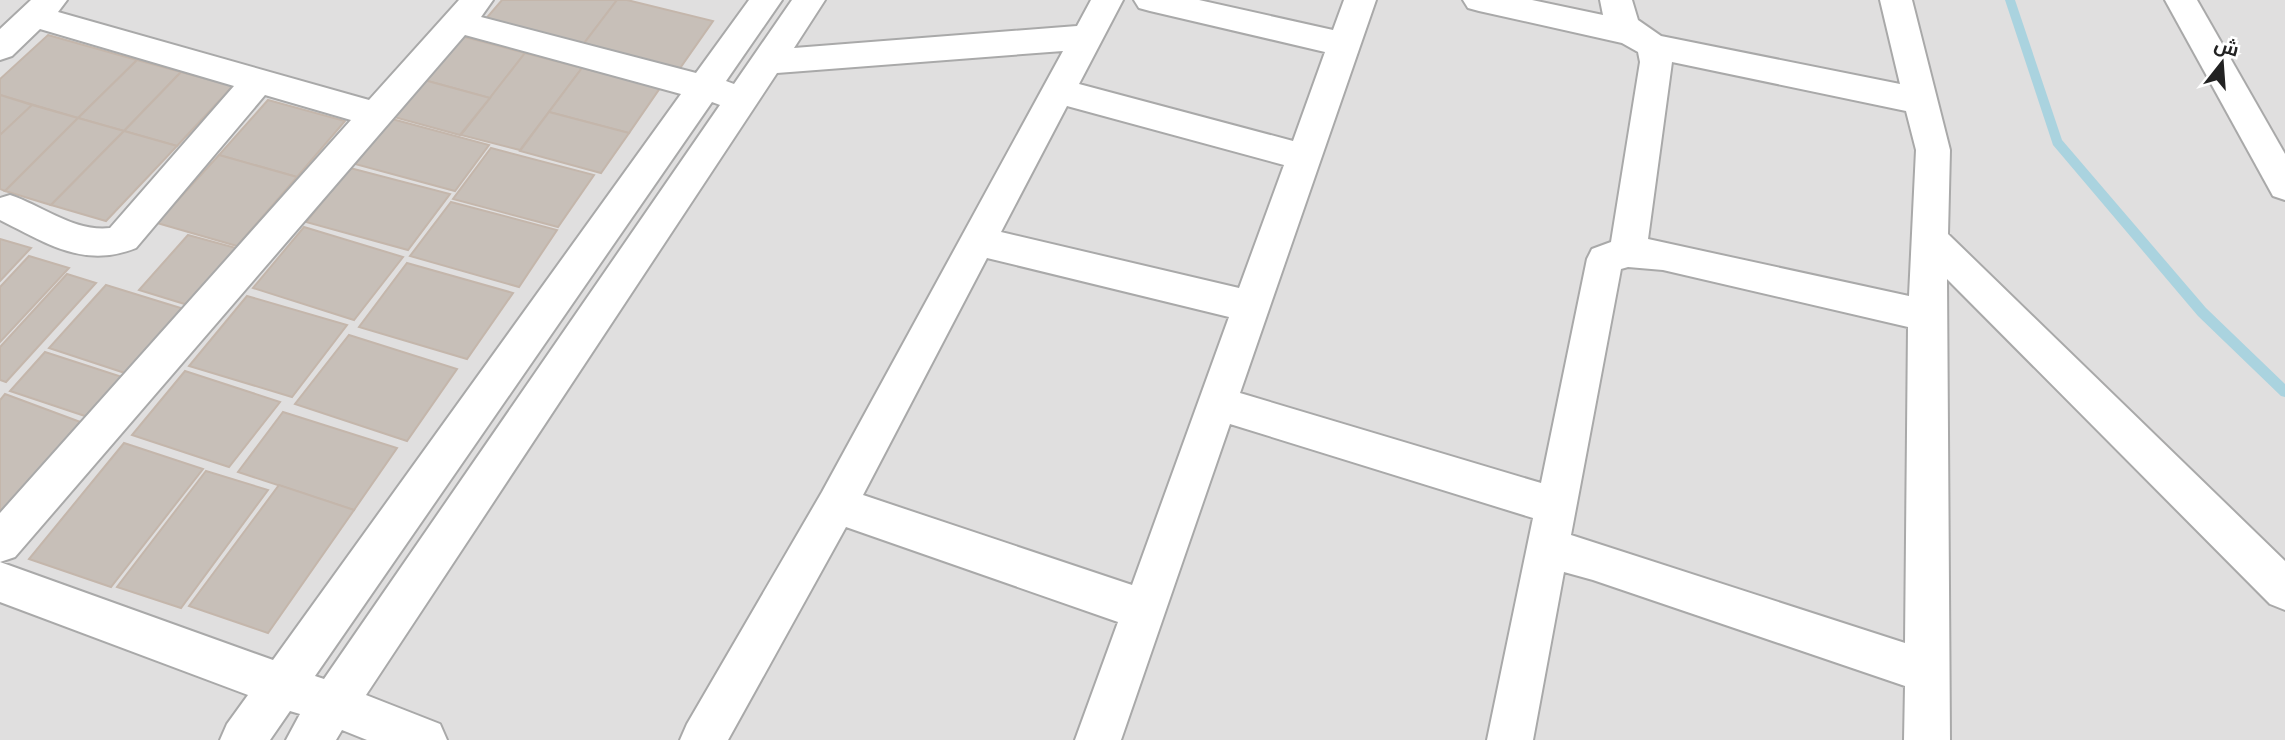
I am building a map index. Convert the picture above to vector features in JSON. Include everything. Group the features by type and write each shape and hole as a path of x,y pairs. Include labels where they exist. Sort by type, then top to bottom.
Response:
{"street":[{"path":"243,740 766,0"},
{"path":"309,740 809,0"},
{"path":"703,740 836,505 1107,0"},
{"path":"1150,0 1345,45"},
{"path":"1098,740 1360,0"},
{"path":"1479,0 1640,39 1921,100"},
{"path":"1616,0 1618,19 1640,39 1656,62 1629,251"},
{"path":"1896,0 1933,150 1927,316 1927,740"},
{"path":"2181,0 2285,186"},
{"path":"0,48 43,8 258,81 377,115"},
{"path":"0,544 468,11 742,98"},
{"path":"766,62 1087,37"},
{"path":"10,209 94,245 115,243 124,238 258,81"},
{"path":"1058,91 1305,157"},
{"path":"1930,239 2285,590"},
{"path":"978,240 1252,307"},
{"path":"1510,740 1605,259 1629,251 1663,255 1927,316"},
{"path":"1218,403 1555,506"},
{"path":"836,505 1144,610"},
{"path":"1548,550 1593,560 1928,672"},
{"path":"0,582 334,704 424,740"}],"shaded area":[{"path":"0,0 2285,0 2285,740 0,740"}],"building":[{"path":"502,0 617,0 582,46 484,21"},
{"path":"617,0 627,0 713,21 678,71 582,46"},
{"path":"48,35 137,60 78,118 0,95 0,79"},
{"path":"461,36 525,53 490,98 424,80"},
{"path":"525,53 582,68 520,150 461,135"},
{"path":"137,60 181,72 124,131 78,118"},
{"path":"582,68 660,88 629,133 549,112"},
{"path":"181,72 233,86 177,146 124,131"},
{"path":"424,80 490,98 460,135 394,117"},
{"path":"0,95 32,105 0,135"},
{"path":"268,100 345,121 297,177 219,155"},
{"path":"32,105 78,118 5,191 0,189 0,135"},
{"path":"549,112 629,133 601,173 520,151"},
{"path":"78,118 124,131 51,205 5,191"},
{"path":"392,119 489,145 455,191 355,164"},
{"path":"124,131 177,146 106,221 51,205"},
{"path":"491,148 594,175 558,227 453,199"},
{"path":"219,155 297,177 237,246 157,223"},
{"path":"350,168 450,194 408,250 306,222"},
{"path":"451,202 557,230 519,287 410,256"},
{"path":"304,227 403,257 354,320 253,288"},
{"path":"188,235 236,248 188,305 139,290"},
{"path":"0,239 31,248 0,281"},
{"path":"29,256 69,268 0,342 0,287"},
{"path":"407,263 513,293 467,359 359,327"},
{"path":"67,274 96,283 6,382 0,380 0,347"},
{"path":"106,285 184,309 128,374 49,348"},
{"path":"247,296 347,325 292,397 189,366"},
{"path":"349,335 457,369 407,441 295,404"},
{"path":"45,352 122,377 88,417 10,391"},
{"path":"185,371 280,402 229,467 132,435"},
{"path":"5,394 83,423 0,517 0,400"},
{"path":"283,412 397,448 354,510 238,472"},
{"path":"124,443 203,469 111,587 29,559"},
{"path":"206,471 268,490 181,608 117,587"},
{"path":"279,485 354,510 268,633 189,606"}],"waterway":[{"path":"2010,0 2057,142 2202,312 2285,392"}]}
